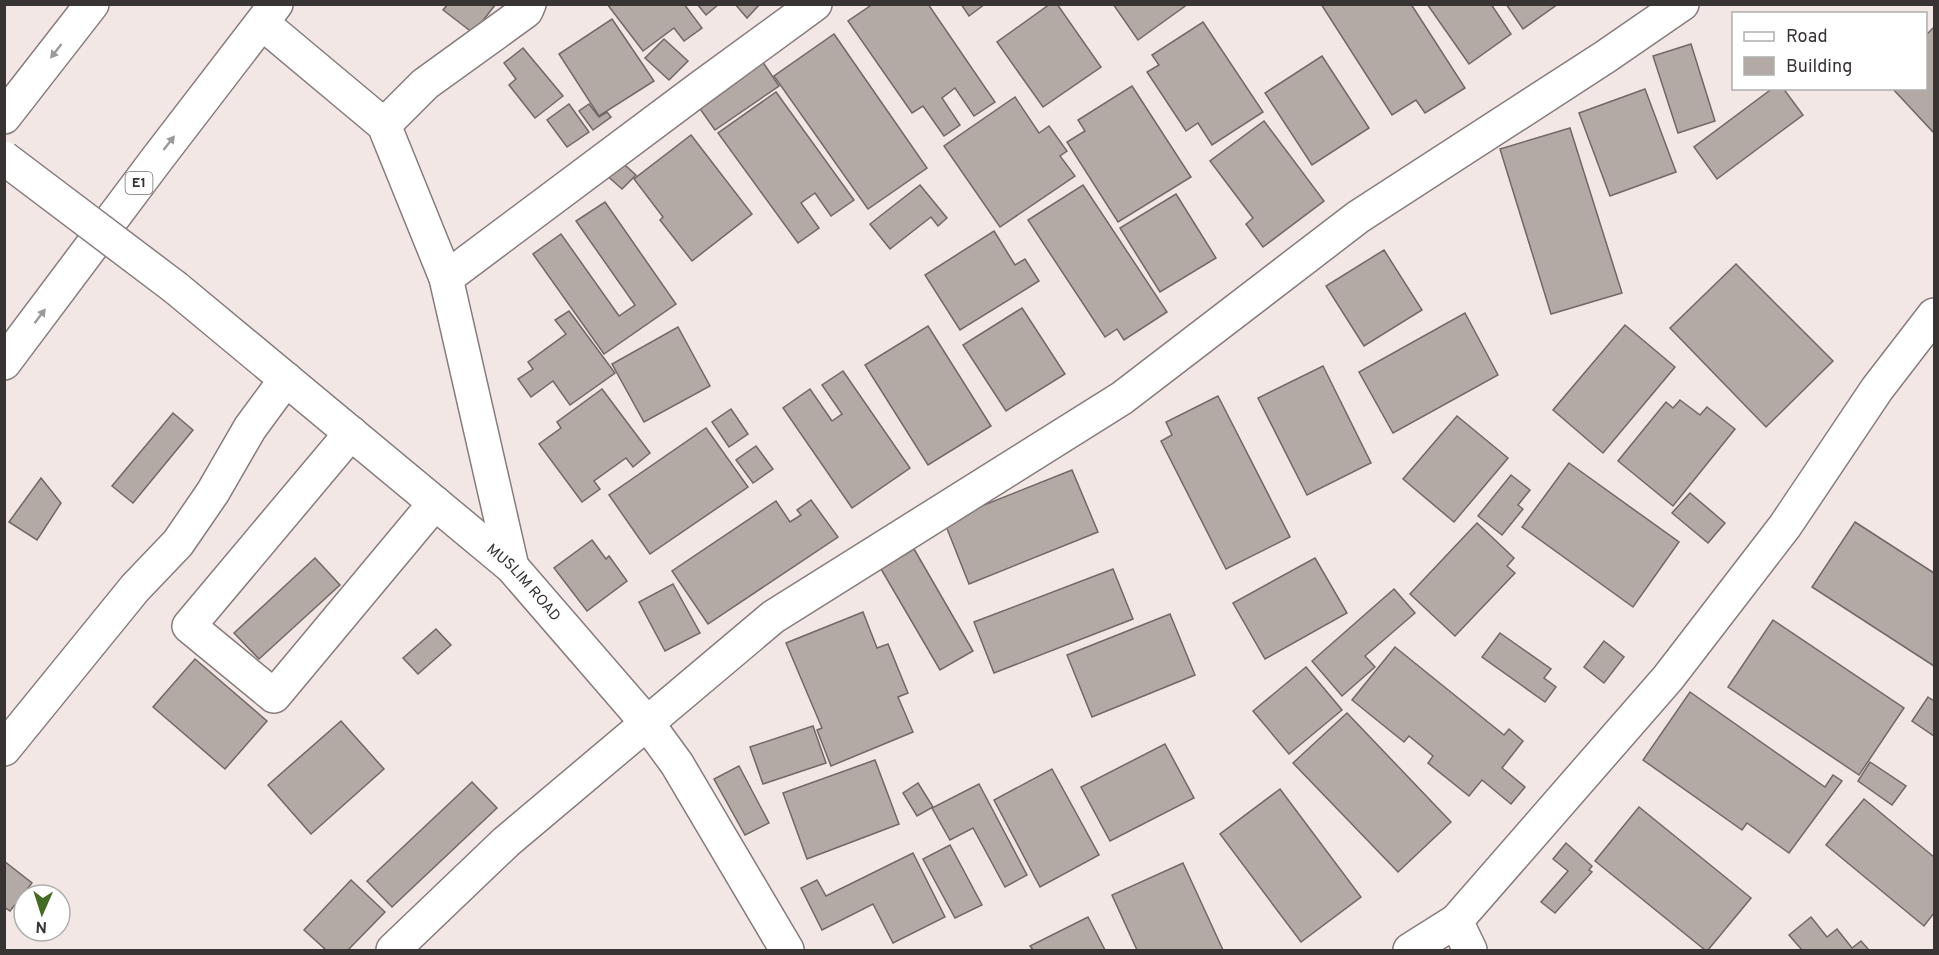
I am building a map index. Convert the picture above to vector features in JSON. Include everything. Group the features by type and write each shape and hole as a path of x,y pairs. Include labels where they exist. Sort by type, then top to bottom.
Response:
{"main road":[{"path":"4,117 92,4"},
{"path":"384,125 425,84 526,11 529,4"},
{"path":"446,278 815,4"},
{"path":"393,951 506,842 773,617 1122,398 1358,218 1682,4"},
{"path":"269,14 384,125 446,278 512,567"},
{"name":"E1","path":"4,363 269,14"},
{"name":"MUSLIM ROAD","path":"4,158 176,288 512,567 647,723 677,765 787,951"},
{"path":"1410,951 1456,921 1668,678 1785,526 1877,389 1935,315"},
{"path":"4,749 135,588 178,543 213,492 250,428 286,379"},
{"path":"351,433 189,626 274,696 435,503"},
{"path":"1456,921 1470,951"}],"building":[{"path":"448,4 496,4 473,33 443,10"},
{"path":"607,4 684,4 702,28 684,41 674,28 643,51"},
{"path":"697,4 719,4 706,15"},
{"path":"735,4 760,4 747,18"},
{"path":"873,4 928,4 995,102 974,116 955,88 942,98 960,125 944,136 923,106 912,113 848,21"},
{"path":"961,4 985,4 969,16"},
{"path":"1050,4 1057,4 1101,67 1043,107 997,42"},
{"path":"1113,4 1188,4 1138,40"},
{"path":"1321,4 1411,4 1465,88 1425,113 1416,100 1392,115"},
{"path":"1427,4 1491,4 1511,34 1469,64"},
{"path":"1506,4 1558,4 1523,29"},
{"path":"612,19 654,81 599,116 559,54"},
{"path":"1203,22 1263,112 1212,145 1198,123 1186,131 1147,72 1159,65 1152,55"},
{"path":"1934,27 1934,133 1894,90 1927,90 1927,34"},
{"path":"834,34 927,168 868,209 774,76"},
{"path":"664,39 688,61 669,80 645,58"},
{"path":"1691,44 1715,121 1678,133 1653,56"},
{"path":"523,48 563,96 535,118 509,85 516,79 504,63"},
{"path":"1322,56 1369,128 1312,165 1265,93"},
{"path":"760,58 779,86 715,130 693,99"},
{"path":"1132,86 1191,177 1118,222 1067,142 1085,131 1078,120"},
{"path":"1645,89 1676,172 1610,196 1579,113"},
{"path":"1770,90 1784,90 1803,115 1717,179 1694,147"},
{"path":"776,92 854,200 831,216 815,193 801,203 819,228 798,243 718,133"},
{"path":"1015,97 1039,133 1049,126 1067,151 1060,156 1075,176 1000,227 944,146"},
{"path":"569,104 589,132 567,147 547,120"},
{"path":"589,104 599,117 607,112 611,117 593,130 579,111"},
{"path":"1264,121 1324,201 1263,247 1246,224 1253,218 1210,161"},
{"path":"1570,128 1622,293 1551,314 1500,149"},
{"path":"691,135 752,214 692,261 660,220 663,217 634,179"},
{"path":"617,158 636,175 622,189 604,173"},
{"path":"920,185 947,218 938,226 931,217 890,249 870,224"},
{"path":"1083,185 1167,312 1124,340 1117,329 1105,337 1028,220"},
{"path":"1176,194 1216,258 1160,292 1120,228"},
{"path":"605,202 676,304 604,354 533,254 561,234 619,316 635,305 576,221"},
{"path":"994,231 1015,265 1025,259 1039,281 960,330 925,275"},
{"path":"1384,250 1422,310 1364,346 1326,286"},
{"path":"1736,264 1833,361 1766,427 1670,328"},
{"path":"1022,308 1065,374 1006,411 963,345"},
{"path":"569,311 615,373 570,405 553,381 531,397 518,379 533,369 528,362 566,334 555,320"},
{"path":"1465,313 1498,375 1393,433 1359,372"},
{"path":"1625,325 1675,367 1603,453 1553,410"},
{"path":"928,326 991,426 928,465 865,365"},
{"path":"678,327 710,386 644,422 612,364"},
{"path":"1323,366 1371,463 1307,495 1258,398"},
{"path":"843,371 910,468 852,508 783,408 810,389 832,421 842,414 822,385"},
{"path":"602,389 650,453 633,467 626,458 594,481 600,489 582,502 539,444 561,428 557,422"},
{"path":"1218,396 1290,537 1226,569 1161,441 1172,435 1166,422"},
{"path":"1680,400 1700,415 1707,407 1735,429 1673,506 1618,461 1666,402 1673,408"},
{"path":"731,409 748,434 729,447 712,422"},
{"path":"173,413 193,430 133,503 112,486"},
{"path":"1457,416 1508,458 1454,522 1403,479"},
{"path":"706,428 748,487 650,554 609,495"},
{"path":"756,446 773,469 753,483 736,460"},
{"path":"1569,463 1679,542 1633,607 1522,527"},
{"path":"1072,470 1098,532 969,584 944,521"},
{"path":"1511,475 1530,490 1518,505 1523,509 1502,535 1478,516"},
{"path":"41,478 61,503 37,540 9,522"},
{"path":"1690,493 1725,523 1708,543 1672,513"},
{"path":"811,500 838,537 708,624 672,571 776,501 790,522 801,515 797,510"},
{"path":"1855,522 1934,573 1934,666 1812,587"},
{"path":"1477,523 1514,558 1507,566 1515,573 1455,636 1410,594"},
{"path":"592,540 606,559 609,556 627,581 587,611 554,568"},
{"path":"914,549 973,651 940,670 881,569"},
{"path":"315,558 340,585 259,659 234,633"},
{"path":"1315,558 1347,613 1265,659 1233,603"},
{"path":"1113,569 1133,619 994,673 974,622"},
{"path":"673,584 700,633 665,651 639,602"},
{"path":"1394,589 1415,613 1365,656 1375,667 1342,696 1312,661"},
{"path":"863,612 877,648 888,644 908,693 898,697 913,732 831,766 817,730 822,728 786,643"},
{"path":"1170,614 1195,675 1092,717 1067,655"},
{"path":"1773,620 1904,708 1859,775 1728,687"},
{"path":"436,629 451,645 418,674 403,658"},
{"path":"1500,633 1551,669 1544,678 1556,687 1545,702 1482,657"},
{"path":"1604,641 1624,657 1604,683 1584,667"},
{"path":"1395,647 1504,735 1509,729 1523,741 1502,768 1525,787 1511,804 1482,780 1469,796 1428,763 1433,756 1409,736 1404,742 1352,700"},
{"path":"195,659 267,721 225,769 153,707"},
{"path":"1306,667 1342,710 1289,754 1253,711"},
{"path":"1690,692 1825,787 1833,775 1842,781 1789,853 1747,823 1742,830 1643,760"},
{"path":"1928,697 1934,701 1934,736 1912,721"},
{"path":"1347,713 1451,822 1398,872 1293,763"},
{"path":"341,721 384,769 311,834 268,785"},
{"path":"813,726 826,763 763,784 750,747"},
{"path":"1165,744 1194,798 1110,841 1081,787"},
{"path":"875,760 899,824 807,859 783,793"},
{"path":"1870,762 1906,786 1892,805 1858,781"},
{"path":"739,766 769,823 745,835 714,779"},
{"path":"1052,769 1099,855 1040,887 994,800"},
{"path":"472,782 497,808 392,907 367,881"},
{"path":"918,783 933,807 917,816 903,793"},
{"path":"979,784 1027,875 1005,887 973,828 950,840 932,808"},
{"path":"1280,789 1361,897 1301,942 1220,834"},
{"path":"1864,799 1934,857 1934,913 1924,926 1826,845"},
{"path":"1639,807 1751,898 1708,950 1705,950 1595,861"},
{"path":"1566,843 1592,866 1589,870 1592,872 1555,913 1541,902 1568,871 1553,859"},
{"path":"950,845 982,905 955,918 923,859"},
{"path":"913,853 945,917 893,943 873,904 822,930 801,888 817,880 826,896"},
{"path":"4,861 32,883 12,883 12,908 10,911 4,907"},
{"path":"1183,863 1223,950 1137,950 1112,895"},
{"path":"351,880 385,912 348,950 326,950 304,930"},
{"path":"1088,917 1105,950 1033,950 1030,946"},
{"path":"1811,917 1827,937 1837,929 1852,948 1861,941 1869,950 1802,950 1789,935"}]}
